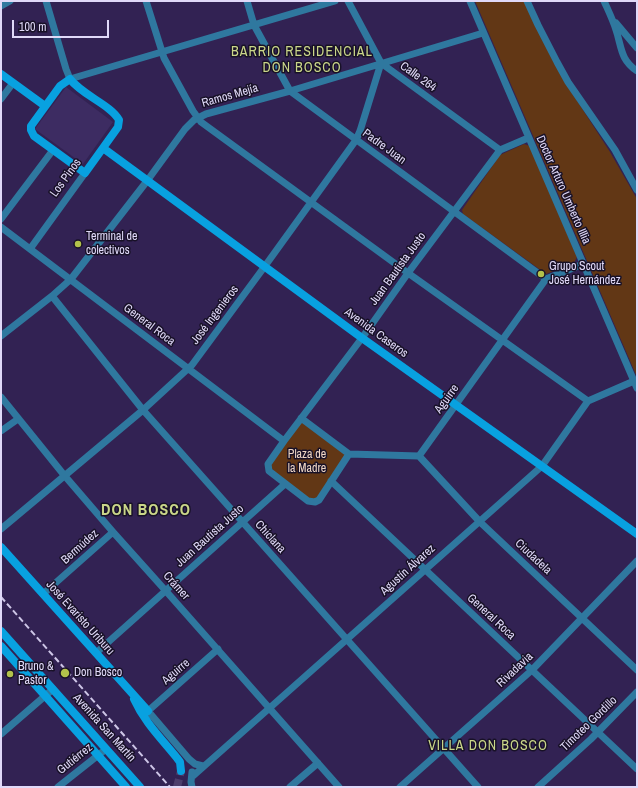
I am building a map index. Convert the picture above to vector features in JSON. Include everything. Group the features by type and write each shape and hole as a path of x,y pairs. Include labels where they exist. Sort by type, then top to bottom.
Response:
{"street":[{"path":"1,6 10,1"},
{"path":"46,1 70,79"},
{"path":"146,1 162,52 198,118 207,127 502,341 588,401 635,384"},
{"name":"Padre Juan","path":"247,1 254,25 290,90 546,279"},
{"path":"85,173 34,136 31,130 31,126 60,86 70,79 335,1"},
{"name":"Calle 264","path":"348,1 381,63 500,150"},
{"name":"Doctor Arturo Umberto Illia","path":"470,1 635,384"},
{"path":"527,1 543,37 560,69 615,150 637,190"},
{"path":"604,1 617,34 620,48 627,62 636,69"},
{"path":"609,13 619,27 634,41 637,48"},
{"name":"Ramos Mejía","path":"1,336 71,279 185,130 198,118 206,114 483,33"},
{"path":"620,48 623,43 627,41 634,41"},
{"name":"José Ingenieros","path":"1,529 143,410 188,369 356,140 381,63"},
{"path":"1,74 45,106"},
{"name":"Los Pinos","path":"30,249 118,127 119,120 114,113 78,88 70,79"},
{"path":"1,99 13,83"},
{"path":"500,150 528,138"},
{"name":"Avenida Caseros","path":"103,148 362,338 637,534"},
{"path":"1,219 53,150"},
{"name":"Juan Bautista Justo","path":"96,654 285,484 269,471 268,464 500,150"},
{"name":"General Roca","path":"2,231 30,249 71,279 284,441"},
{"path":"546,279 583,264"},
{"name":"Aguirre","path":"419,456 546,279"},
{"name":"Chiclana","path":"52,296 143,410 478,787"},
{"name":"Crámer","path":"1,397 64,475 113,532 339,787"},
{"name":"Agustín Álvarez","path":"193,776 542,466 588,401"},
{"path":"301,418 349,454 419,456"},
{"path":"1,432 18,419"},
{"path":"285,484 311,502 315,502 319,500 349,454"},
{"name":"Ciudadela","path":"419,456 480,522 637,670"},
{"name":"General Roca","path":"331,481 637,769"},
{"name":"Bermúdez","path":"43,594 113,532"},
{"name":"José Evaristo Uriburu","path":"1,547 189,759 195,764 203,766"},
{"name":"Rivadavia","path":"400,787 532,670 637,561"},
{"name":"Avenida San Martín","path":"1,631 140,787"},
{"name":"Avenida San Martín","path":"1,646 126,787"},
{"name":"Aguirre","path":"148,711 218,649"},
{"path":"1,734 53,689"},
{"path":"130,692 141,714 180,762 181,771"},
{"name":"Timoteo Gordillo","path":"538,787 598,732 637,692"},
{"name":"Gutiérrez","path":"58,787 106,749"},
{"name":"José Evaristo Uriburu","path":"189,759 193,776 191,782 192,787"},
{"path":"290,787 318,763"}],"shaded area":[{"path":"66,87 113,122 83,164 35,129"}],"green space":[{"path":"475,1 524,1 565,82 610,152 637,199 637,377"},
{"path":"524,144 530,146 577,257 574,263 546,274 463,214 462,210 500,155"},
{"name":"Plaza de la Madre","path":"301,418 349,454 315,502 285,484 268,464"}],"tunnel":[{"path":"177,787 181,771"}],"railway":[{"path":"1,597 170,787"}],"place":[{"name":"Terminal de colectivos","path":"78,244"},
{"name":"Grupo Scout José Hernández","path":"541,274"},
{"name":"Don Bosco","path":"65,673"},
{"name":"Bruno & Pastor","path":"10,674"}],"district":[{"name":"BARRIO RESIDENCIAL DON BOSCO","path":"302,60"},
{"name":"DON BOSCO","path":"146,511"},
{"name":"VILLA DON BOSCO","path":"488,746"}]}
